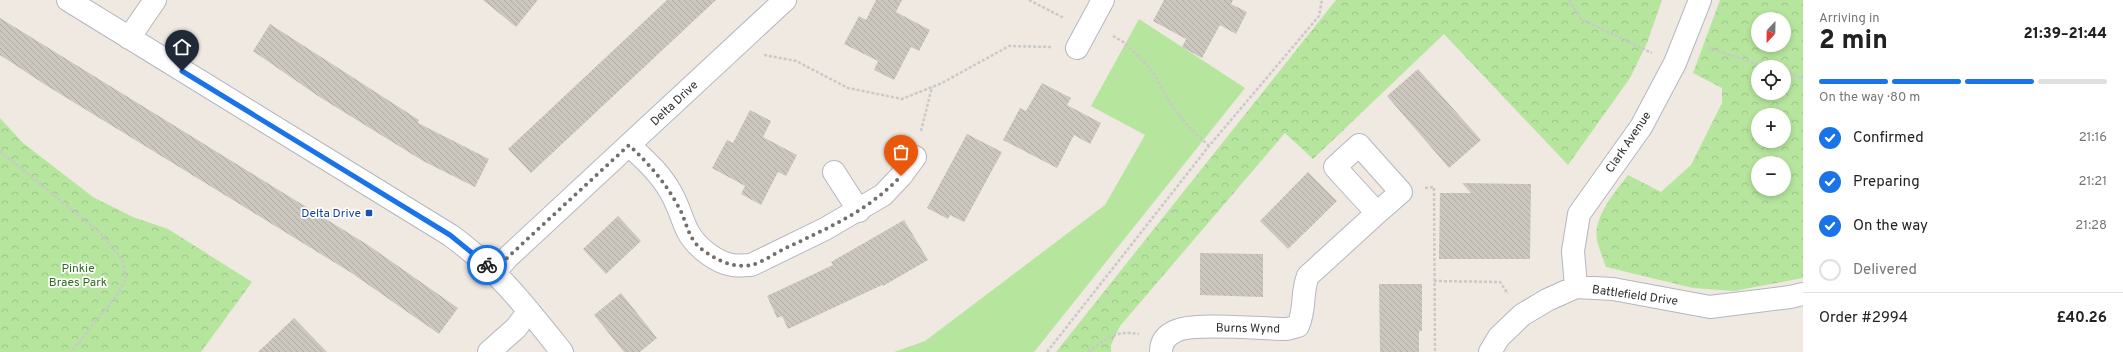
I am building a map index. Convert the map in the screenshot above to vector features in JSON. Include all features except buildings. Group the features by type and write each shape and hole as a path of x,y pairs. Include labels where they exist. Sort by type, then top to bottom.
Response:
{"street":[{"path":"68,0 450,235 473,252 495,272 529,310 562,352"},
{"path":"129,38 155,0"},
{"name":"Delta Drive","path":"495,272 507,258 785,0"},
{"path":"1076,48 1103,0"},
{"name":"Clark Avenue","path":"1576,287 1573,251 1579,214 1641,127 1675,63 1700,0"},
{"path":"629,145 654,170 669,189 681,211 688,231 698,245 717,259 732,266 751,265 859,211 883,195 901,176 915,157"},
{"path":"1359,145 1401,192 1377,213 1335,167 1359,145"},
{"path":"834,172 859,211"},
{"name":"Burns Wynd","path":"1161,348 1166,337 1177,330 1195,327 1287,329 1298,326 1303,314 1303,287 1308,276 1377,213"},
{"name":"Battlefield Drive","path":"1490,352 1499,336 1522,315 1547,300 1576,287 1613,289 1710,307 1803,294"},
{"path":"489,352 516,328 529,310"}],"path":[{"path":"1029,0 1060,18 1091,23 1125,43 1151,69 1179,115 1209,146"},
{"path":"1049,351 1209,146 1319,16 1322,0"},
{"path":"1569,0 1581,19 1675,63"},
{"path":"1685,41 1751,62"},
{"path":"732,49 796,61 848,88 902,99 932,87 1008,46 1076,48"},
{"path":"1791,74 1803,78"},
{"path":"915,157 932,87"},
{"path":"0,151 99,232 123,260 126,278 118,294 71,352"},
{"path":"1401,192 1434,187 1435,352"},
{"path":"1434,281 1500,282 1522,315"},
{"path":"1088,352 1112,334 1127,332 1144,335 1161,348"}],"green space":[{"path":"1336,0 1662,0 1647,43 1630,78 1568,165 1444,34 1313,159 1285,133 1120,326 1111,345 1111,352 1056,352"},
{"path":"1720,0 1803,0 1803,278 1734,291 1693,288 1606,267 1597,240 1597,231 1598,223 1611,197 1628,175 1661,192 1691,165 1722,103 1722,88 1693,73"},
{"path":"1139,19 1245,88 1034,352 894,352 925,341 1105,205 1145,135 1091,106"},
{"name":"Pinkie Braes Park","path":"0,118 23,143 93,197 133,217 168,229 252,282 201,352 0,352"}],"way so far":[{"path":"487,265 495,272 507,258 629,145 654,170 669,189 681,211 688,231 698,245 717,259 732,266 751,265 859,211 883,195 901,176"}],"place":[{"name":"Delta Drive","path":"369,213"}],"route":[{"path":"182,71 450,235 473,252 487,265"}]}
